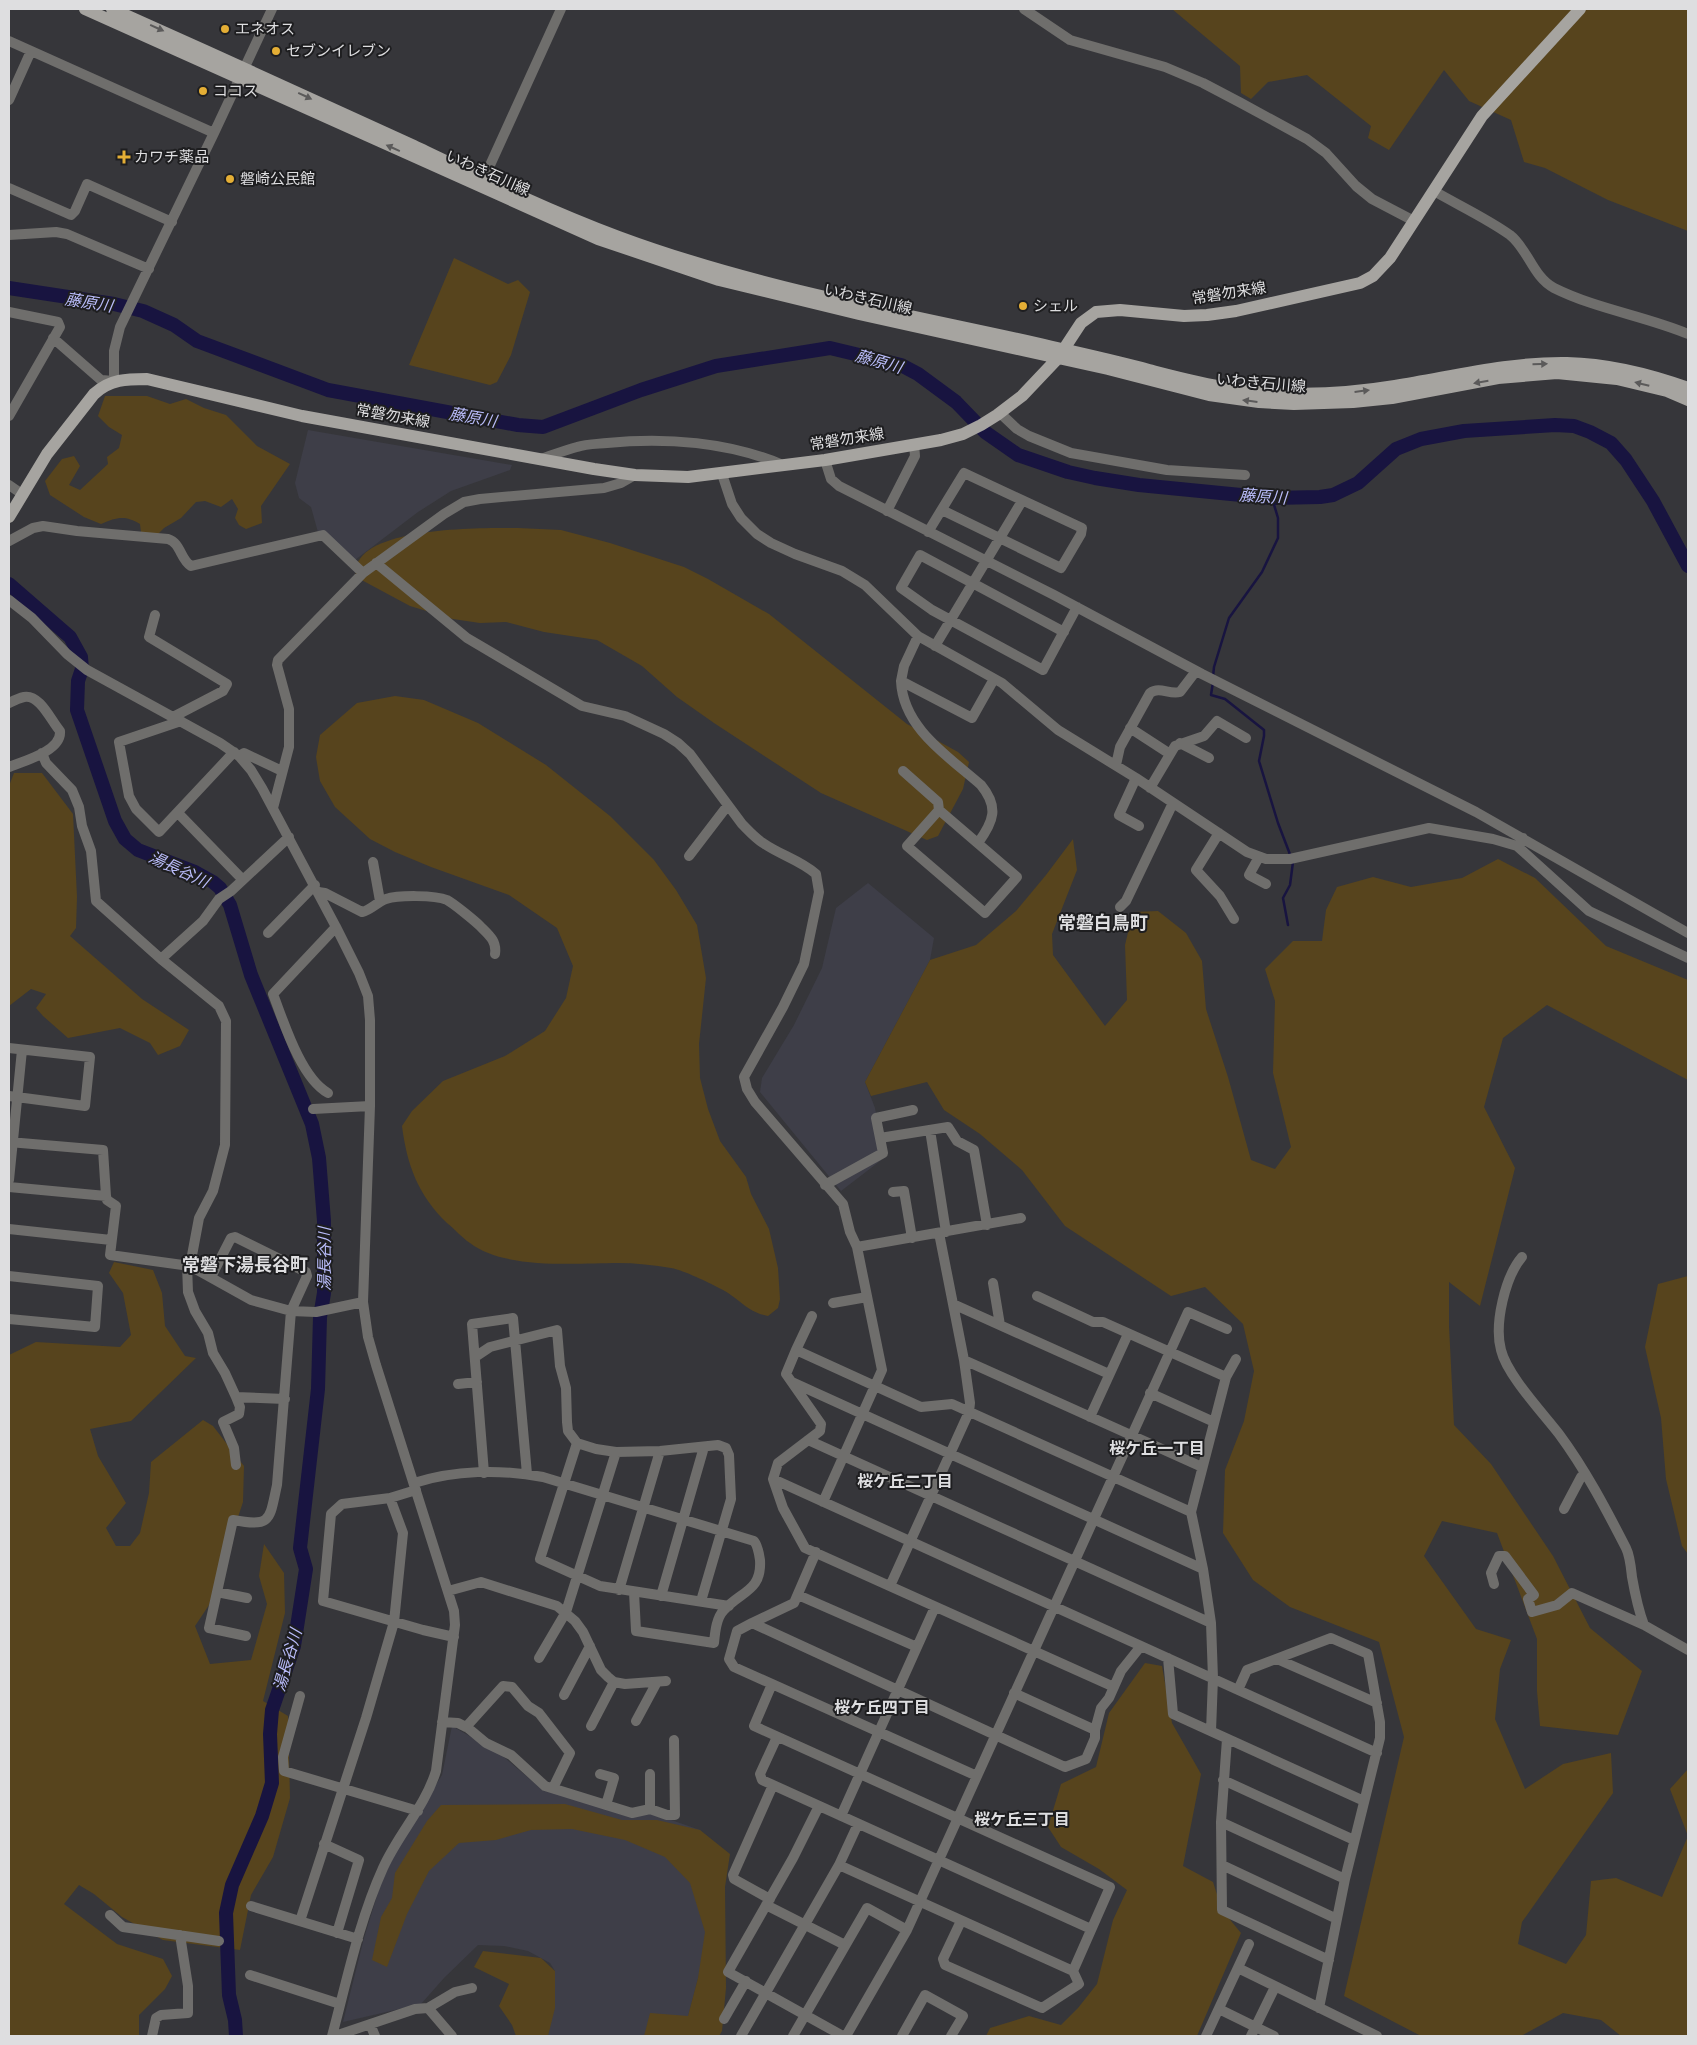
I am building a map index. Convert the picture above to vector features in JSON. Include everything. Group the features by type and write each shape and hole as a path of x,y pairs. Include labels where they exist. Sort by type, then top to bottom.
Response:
{"main road":[{"name":"いわき石川線","path":"85,9 242,73"},
{"name":"いわき石川線","path":"112,9 242,73 482,183 616,236 714,268 1061,354 1209,395 1259,402 1294,404 1353,402 1392,398 1498,378 1557,373 1617,379 1642,384 1688,400"},
{"name":"常磐勿来線","path":"9,517 47,454 94,394 114,381 123,379 147,379 293,414 635,475 688,477 722,474 825,460 963,434 998,414 1022,396 1061,354 1081,323 1096,312 1120,310 1184,316 1207,315 1346,287 1368,280 1390,258 1482,116 1580,9"},
{"name":"いわき石川線","path":"1061,354 1232,389 1302,395 1332,394 1394,386 1513,365 1565,363 1637,372 1688,388"}],"street":[{"path":"53,338 101,380 114,381 114,351 120,328 271,11 259,9"},
{"path":"482,183 561,9"},
{"path":"1024,9 1070,40 1165,68 1203,83 1241,103 1307,140 1326,153 1356,186 1372,199 1414,221"},
{"path":"9,41 214,133"},
{"path":"9,100 31,51"},
{"path":"9,188 71,215 75,211 87,184 172,222"},
{"path":"1434,191 1510,236 1522,247 1534,268 1552,287 1594,304 1688,334"},
{"path":"9,235 56,232 67,234 149,269"},
{"path":"9,312 58,322 60,327 9,416"},
{"path":"998,414 1016,429 1029,436 1071,453 1167,470 1245,475"},
{"path":"540,459 578,446 658,441 716,447 764,456 784,466"},
{"path":"887,511 915,456 914,444"},
{"path":"825,460 834,483 1077,607 1688,933"},
{"path":"928,532 964,473 1082,528 1076,543 1061,568 942,510"},
{"path":"722,474 732,504 741,518 758,534 771,543 795,554 842,570 865,585 918,636 1008,687 1058,730 1116,765 1247,852 1259,857 1276,860 1292,858 1429,828 1520,842 1589,911 1688,958"},
{"path":"273,808 288,747 289,709 277,665 278,660 363,574 444,514 464,502 604,488 621,484 635,475"},
{"path":"9,485 22,494"},
{"path":"935,646 1022,501"},
{"path":"9,541 34,528 43,526 77,532 168,539 177,544 185,562 191,566 323,535 363,574"},
{"path":"1064,632 920,555 901,588 932,610 1043,670 1064,632 1077,607"},
{"path":"376,563 467,638 582,706 625,716 664,734 678,743 690,754 752,834 764,844 810,868 816,874 819,892 804,964 784,1007 744,1077 747,1089 755,1102 842,1204 850,1232 857,1247 882,1370 824,1502"},
{"path":"9,600 32,618 75,662 237,754 251,770 289,837 359,973 370,1004 370,1106 363,1302 368,1337 454,1611 454,1637 436,1771 429,1792 394,1846 373,1891 340,2004 333,2036"},
{"path":"156,615 149,637 227,684 223,690 177,719 119,742 130,796 136,809 159,832 237,754 244,753 282,772"},
{"path":"918,636 904,666 901,681 904,702 915,723 988,793 993,814 986,832 978,843"},
{"path":"1116,765 1120,747 1150,693 1158,689 1172,693 1180,692 1196,671"},
{"path":"901,681 972,718 994,678"},
{"path":"9,703 24,697 34,699 40,703 60,731 56,745 9,768"},
{"path":"1150,788 1175,746 1204,736 1217,721 1246,738"},
{"path":"1130,728 1170,754"},
{"path":"1180,743 1209,758"},
{"path":"42,753 46,763 72,790 79,807 82,826 91,851 96,901 118,918 161,959 220,1006 226,1021 225,1145 213,1191 199,1218 188,1266 188,1292 195,1311 205,1325 212,1354 225,1373 240,1407 239,1414 223,1422 234,1448 236,1465"},
{"path":"903,772 938,802 938,810 907,846 985,914 1017,877 938,810"},
{"path":"1136,778 1119,815 1140,826"},
{"path":"1120,907 1126,901 1173,803"},
{"path":"689,856 728,805"},
{"path":"178,813 243,880"},
{"path":"1219,833 1196,870 1220,896 1234,919"},
{"path":"161,959 202,921 218,900 232,891 289,837"},
{"path":"1259,857 1249,875 1266,884"},
{"path":"373,862 380,901"},
{"path":"316,889 362,912 367,911 380,901 401,897 446,900 476,922 494,941 496,946 495,954"},
{"path":"268,933 316,889"},
{"path":"328,1093 319,1087 308,1075 285,1027 273,994 336,927"},
{"path":"9,1048 90,1057 85,1106 13,1096"},
{"path":"9,1180 13,1096 22,1050"},
{"path":"313,1108 370,1106"},
{"path":"825,1185 883,1153 876,1118 913,1110"},
{"path":"880,1138 948,1127 957,1141 974,1150 987,1224"},
{"path":"890,1586 969,1412 970,1403 953,1304 930,1130"},
{"path":"10,1142 103,1150 106,1196 107,1200 116,1206 110,1255 188,1266 212,1277 251,1300 291,1312 316,1312 363,1302"},
{"path":"9,1187 106,1196"},
{"path":"893,1192 904,1191 912,1238"},
{"path":"857,1247 1022,1218"},
{"path":"9,1229 111,1240"},
{"path":"212,1277 231,1238 240,1238 306,1272 307,1280 291,1312 277,1486 271,1513 267,1520 262,1523 254,1524 233,1520 210,1628 246,1636"},
{"path":"1522,1256 1516,1264 1502,1302 1499,1338 1501,1351 1524,1390 1559,1434 1586,1475 1628,1550 1637,1605 1644,1625"},
{"path":"9,1276 98,1286 95,1327 9,1319"},
{"path":"993,1283 1000,1325"},
{"path":"1037,1296 1093,1322 1102,1322 1226,1377"},
{"path":"833,1303 867,1297"},
{"path":"953,1304 1109,1374"},
{"path":"846,2036 907,1930 920,1903 1188,1312 1227,1329"},
{"path":"812,1316 786,1374 821,1424 820,1431 778,1464 773,1479 783,1508 805,1548 1114,1687"},
{"path":"484,1473 472,1324 513,1318 527,1474"},
{"path":"475,1357 490,1348 557,1330 560,1366 566,1388 568,1431 577,1443 596,1449 616,1452 722,1446 728,1450 731,1493 701,1602"},
{"path":"1090,1417 1128,1334"},
{"path":"796,1350 921,1407 952,1404 1191,1512"},
{"path":"1211,1731 1213,1678 1211,1623 1203,1569 1191,1512 1226,1377 1236,1359"},
{"path":"964,1360 1202,1467"},
{"path":"458,1384 477,1382"},
{"path":"791,1382 1203,1569"},
{"path":"1150,1393 1214,1422"},
{"path":"236,1397 285,1399"},
{"path":"808,1440 1211,1623"},
{"path":"577,1443 540,1559 600,1586 729,1606"},
{"path":"661,1596 704,1447"},
{"path":"619,1590 660,1451"},
{"path":"539,1658 566,1612 616,1452"},
{"path":"454,1637 394,1622 323,1600 331,1514 342,1504 390,1498 443,1474 527,1474 564,1483 754,1541 757,1545 760,1556 759,1576 754,1585 722,1611 717,1623 714,1643 636,1631 634,1592"},
{"path":"1564,1509 1581,1477 1586,1475"},
{"path":"773,1479 1377,1753"},
{"path":"300,1921 394,1622 403,1533 390,1498"},
{"path":"816,1552 794,1603 737,1631 729,1659 734,1667 976,1776"},
{"path":"1494,1584 1491,1573 1499,1556 1505,1556 1534,1596 1528,1599 1532,1612 1557,1605 1572,1593 1644,1625 1688,1650"},
{"path":"448,1591 481,1582 556,1606 566,1612 583,1632 601,1670 614,1682 625,1684 661,1682 636,1722"},
{"path":"217,1592 247,1598"},
{"path":"798,1595 917,1647"},
{"path":"841,1816 935,1606"},
{"path":"752,1623 1065,1767 1086,1759 1094,1738 1094,1730 1101,1708 1121,1671 1141,1646"},
{"path":"1238,1690 1247,1670 1331,1638 1368,1654 1380,1730 1377,1753 1345,1879 1320,2008"},
{"path":"564,1695 590,1646"},
{"path":"1168,1658 1173,1714 1364,1801"},
{"path":"1277,1658 1376,1703"},
{"path":"591,1726 614,1682"},
{"path":"772,1684 754,1726 1110,1887 1073,1971"},
{"path":"466,1727 503,1686 512,1687 528,1706 539,1713 570,1753 553,1788"},
{"path":"1014,1693 1094,1730"},
{"path":"300,1696 283,1757 284,1770 418,1811"},
{"path":"442,1722 458,1723 466,1727 486,1743 511,1755 545,1786 632,1814 650,1809 675,1816 674,1740"},
{"path":"777,1737 760,1774 762,1780 1091,1930"},
{"path":"1227,1739 1221,1822 1222,1910 1329,1960"},
{"path":"600,1774 614,1778 606,1805"},
{"path":"650,1774 650,1809"},
{"path":"1223,1780 1354,1840"},
{"path":"773,1785 733,1875 734,1879 806,1925 845,1945"},
{"path":"819,1806 793,1858 728,1972 842,2036"},
{"path":"1221,1822 1345,1879"},
{"path":"741,2036 806,1925 839,1865 858,1824"},
{"path":"324,1844 359,1860 337,1933"},
{"path":"839,1865 961,1922 1073,1971 1080,1984 1042,2008 945,1965 943,1959 961,1922"},
{"path":"1222,1866 1337,1919"},
{"path":"251,1906 358,1939"},
{"path":"793,2036 867,1908 907,1930"},
{"path":"110,1915 123,1927 219,1941"},
{"path":"152,2036 156,2018 161,2015 188,2013 188,1986 180,1935"},
{"path":"1206,2036 1249,1944"},
{"path":"1238,1968 1377,2036"},
{"path":"250,1976 340,2004"},
{"path":"724,2019 746,1981"},
{"path":"1253,2032 1275,1986"},
{"path":"333,2036 415,2009 428,2008 455,1992 472,1988"},
{"path":"902,2036 925,1995 963,2016 951,2036"},
{"path":"428,2008 452,2036"},
{"path":"1219,2009 1253,2032 1274,2036"},
{"path":"370,2024 375,2036"}],"shaded area":[{"path":"1172,9 1688,9 1688,231 1608,200 1545,168 1524,162 1511,120 1469,101 1444,70 1389,150 1368,138 1371,126 1307,75 1268,82 1251,99 1241,93 1240,66"},
{"path":"454,258 508,284 518,280 530,292 511,355 497,382 490,385 409,365"},
{"path":"105,396 147,396 170,404 186,399 204,408 226,415 257,446 290,464 261,506 262,523 246,529 239,525 235,518 238,509 232,499 221,507 205,501 196,502 181,518 164,528 154,538 141,532 140,524 135,521 121,518 101,524 84,517 50,495 45,481 62,459 74,456 80,466 69,485 80,490 108,464 107,457 119,448 122,435 109,427 98,416"},
{"path":"308,430 512,465 510,470 451,491 418,512 355,560 319,536 311,507 299,498 295,483"},
{"path":"518,528 561,530 610,543 684,567 708,579 769,614 907,724 958,752 969,762 963,789 938,836 927,840 821,793 677,697 642,666 597,640 544,632 506,622 480,623 453,619 410,606 356,577 359,560 373,547 395,539 422,533 450,530"},
{"path":"395,696 424,700 478,723 546,765 610,816 654,860 676,890 697,925 706,978 699,1044 700,1078 708,1109 720,1141 746,1177 751,1194 769,1229 778,1268 780,1299 778,1308 768,1316 749,1309 712,1284 676,1269 644,1264 562,1264 502,1258 485,1252 467,1241 428,1202 411,1166 402,1126 412,1111 443,1081 505,1056 545,1031 566,998 573,966 557,928 509,895 395,852 370,839 335,807 320,781 316,757 320,735 357,703"},
{"path":"14,773 42,773 73,814 77,897 76,928 70,936 142,999 189,1030 180,1046 158,1055 150,1043 120,1028 68,1038 36,1008 46,994 31,989 9,1006 9,786"},
{"path":"1073,839 1077,870 1052,934 1053,955 1105,1026 1127,1000 1125,945 1133,912 1158,911 1186,933 1202,961 1206,1009 1228,1077 1251,1160 1275,1169 1291,1147 1273,1073 1275,1001 1265,969 1293,941 1322,941 1326,910 1337,887 1373,877 1411,887 1462,878 1498,859 1535,878 1606,946 1688,980 1688,1080 1547,1005 1503,1038 1484,1107 1515,1168 1480,1306 1449,1282 1449,1326 1454,1425 1491,1464 1553,1556 1590,1628 1642,1671 1618,1735 1540,1726 1537,1691 1537,1639 1497,1533 1442,1521 1424,1556 1476,1629 1511,1640 1500,1669 1495,1719 1525,1789 1563,1764 1611,1753 1613,1793 1522,1922 1518,1944 1566,1964 1586,1935 1591,1881 1616,1878 1662,1897 1688,1836 1688,2036 1621,2036 1601,2020 1563,2013 1521,2036 1421,2036 1344,1996 1404,1737 1379,1642 1290,1607 1253,1580 1223,1533 1225,1470 1244,1421 1254,1371 1243,1324 1205,1287 1171,1296 1065,1226 1022,1170 980,1134 944,1110 927,1082 871,1096 865,1082 930,960 976,945 1016,911"},
{"path":"868,883 934,938 930,960 865,1082 875,1108 884,1158 841,1191 760,1092 762,1078 794,1025 822,968 836,908"},
{"path":"114,1262 153,1270 162,1293 165,1326 185,1356 196,1358 131,1421 90,1429 98,1456 126,1503 106,1528 116,1546 130,1546 140,1533 149,1493 151,1462 203,1420 213,1426 244,1466 243,1502 209,1605 195,1626 210,1664 251,1660 267,1604 259,1576 264,1544 284,1573 285,1613 263,1701 288,1716 290,1798 273,1857 251,1895 240,1950 163,1940 122,1917 94,1894 79,1885 64,1904 117,1944 163,1959 172,1976 165,1989 139,2015 139,2036 9,2036 9,1355 36,1342 120,1347 131,1335 123,1293 109,1273"},
{"path":"1688,1276 1688,1554 1682,1546 1666,1479 1661,1418 1645,1347 1658,1284"},
{"path":"1145,1663 1162,1666 1172,1723 1201,1774 1183,1866 1213,1882 1222,1910 1241,1933 1197,2036 986,2036 990,2028 1029,2016 1061,2025 1078,2008 1097,1984 1113,1920 1127,1890 1099,1869 1061,1847 1048,1827 1061,1784 1096,1767 1109,1713"},
{"path":"452,1726 499,1753 544,1791 651,1813 700,1830 722,1862 713,1921 688,2017 657,2036 541,2036 555,1971 550,1963 528,1951 504,1946 478,1945 444,1978 421,2004 343,2022 364,1938 381,1883 403,1837 442,1775"},
{"path":"1688,1769 1688,1836 1670,1789"},
{"path":"565,1804 622,1820 657,1820 700,1830 730,1854 725,1887 726,1988 722,2031 719,2036 644,2036 650,2013 688,2016 698,1978 705,1932 690,1883 665,1857 625,1840 572,1829 531,1830 496,1840 459,1843 429,1871 407,1914 387,1967 372,1960 381,1917 392,1898 395,1873 427,1821 441,1805"},
{"path":"483,1951 541,1958 555,1971 555,2008 548,2036 516,2036 512,2025 499,2006 509,1984 474,1967"}],"waterway":[{"name":"藤原川","path":"9,288 114,304 143,311 174,325 197,341 328,390 518,425 543,427 641,390 716,366 830,348 901,365 918,374 956,402 985,432 1018,455 1068,472 1139,485 1272,498 1333,495 1358,483 1396,449 1421,439 1464,431 1555,425 1574,426 1611,443 1626,460 1653,501 1688,566"},
{"path":"1213,677 1214,667 1229,618 1262,572 1278,538 1278,518 1272,498"},
{"name":"湯長谷川","path":"9,584 70,637 81,657 82,669 78,681 77,710 115,821 125,839 138,850 195,872 213,882 220,888 230,905 251,975 312,1124 319,1158 324,1221 324,1293 320,1317 318,1389 300,1548 306,1569 294,1646 272,1710 270,1734 272,1783 262,1816 232,1885 226,1913 229,1995 235,2020 236,2036"},
{"path":"1213,682 1211,695 1225,699 1264,730 1259,761 1278,823 1291,857"},
{"path":"1288,925 1283,898 1290,885 1293,862"}],"place":[{"name":"エネオス","path":"225,29"},
{"name":"セブンイレブン","path":"276,51"},
{"name":"ココス","path":"203,91"},
{"name":"カワチ薬品","path":"124,157"},
{"name":"磐崎公民館","path":"230,179"},
{"name":"シェル","path":"1023,306"}],"district":[{"name":"常磐白鳥町","path":"1103,923"},
{"name":"常磐下湯長谷町","path":"245,1265"},
{"name":"桜ケ丘一丁目","path":"1157,1448"},
{"name":"桜ケ丘二丁目","path":"905,1481"},
{"name":"桜ケ丘四丁目","path":"882,1707"},
{"name":"桜ケ丘三丁目","path":"1022,1819"}]}
